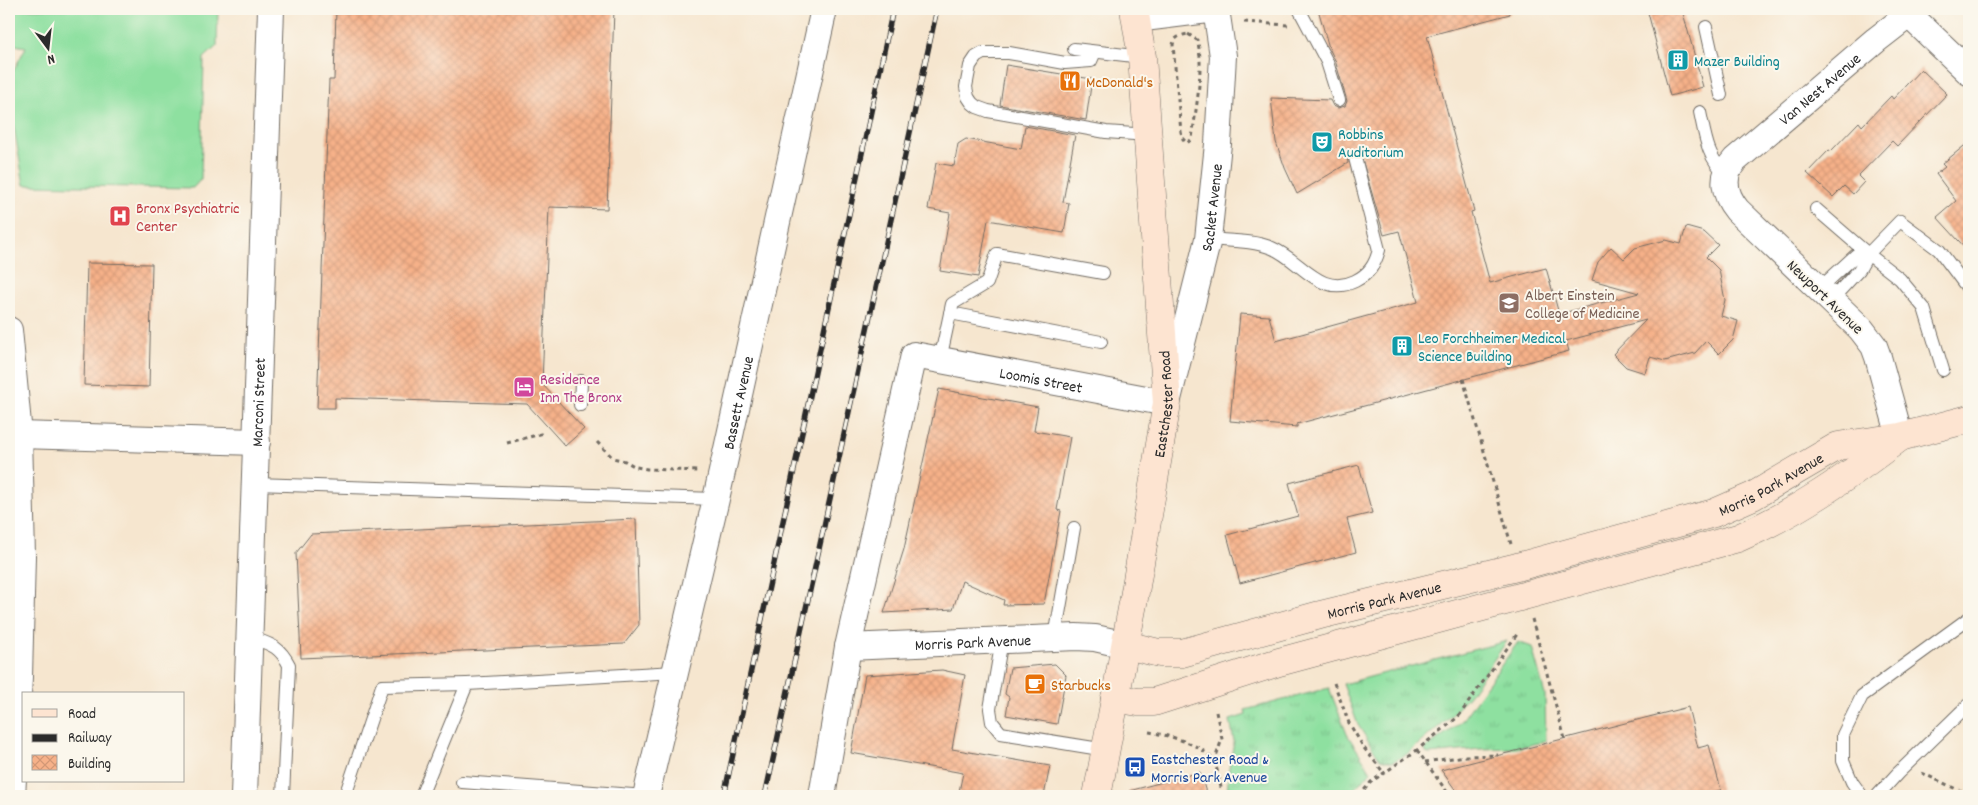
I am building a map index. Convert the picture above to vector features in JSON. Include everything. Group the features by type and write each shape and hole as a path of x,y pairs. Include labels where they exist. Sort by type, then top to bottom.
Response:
{"main road":[{"name":"Eastchester Road","path":"1097,796 1126,645 1167,403 1142,57 1135,14"},
{"name":"Morris Park Avenue","path":"1126,645 1159,653 1182,653 1320,615 1537,561 1714,513 1753,496 1838,446 1900,437 1969,419"},
{"name":"Morris Park Avenue","path":"1115,698 1138,702 1154,702 1279,662 1738,538 1773,522 1852,474 1900,437"}],"street":[{"name":"Marconi Street","path":"244,796 271,9"},
{"name":"Bassett Avenue","path":"646,796 716,499 824,9"},
{"path":"1135,14 1216,9"},
{"name":"Sacket Avenue","path":"1167,403 1208,239 1218,144 1223,56 1216,9"},
{"path":"1910,11 1969,72"},
{"name":"Van Nest Avenue","path":"1726,174 1735,160 1910,11"},
{"name":"Newport Avenue","path":"1726,174 1726,189 1732,204 1861,329 1874,346 1900,437"},
{"path":"9,330 19,434 22,556 20,677 12,796"},
{"name":"Loomis Street","path":"848,647 914,355 1167,403"},
{"path":"19,434 257,442"},
{"name":"Morris Park Avenue","path":"848,647 1055,637 1095,638 1126,645"},
{"path":"822,796 848,647"}],"lane":[{"path":"1299,9 1327,62 1339,100"},
{"path":"1706,27 1721,95"},
{"path":"1074,50 1142,57"},
{"path":"1095,52 1091,61 1065,63 1009,53 983,53 976,57 970,66 967,77 968,97 977,107 988,111 1106,132 1148,135"},
{"path":"1700,112 1710,154 1719,168 1726,174"},
{"path":"1208,239 1271,247 1291,258 1308,274 1323,284 1340,286 1365,276 1376,264 1379,250 1355,158"},
{"path":"1816,209 1900,279 1924,308 1943,370"},
{"path":"1825,294 1859,270 1868,254 1900,221 1939,250 1969,290"},
{"path":"940,360 952,304 987,284 997,254 1103,273"},
{"path":"950,313 1101,342"},
{"path":"580,404 581,382"},
{"path":"255,484 716,499"},
{"path":"1055,637 1074,528"},
{"path":"1862,796 1852,782 1843,761 1843,736 1862,696 1969,618"},
{"path":"250,637 276,646 284,654 289,665 283,796"},
{"path":"1002,640 990,709 992,722 1002,733 1106,750"},
{"path":"345,796 382,686 467,684 675,672"},
{"path":"421,796 467,684"},
{"path":"1878,796 1906,765 1969,704"},
{"path":"462,782 646,796"}],"path":[{"path":"1244,22 1308,26"},
{"path":"1192,35 1197,40 1199,50 1198,94 1192,138 1187,142 1184,141 1182,132 1174,41 1180,36 1192,35"},
{"path":"1463,380 1513,551"},
{"path":"508,443 544,433"},
{"path":"596,442 613,458 625,461 636,467 721,472"},
{"path":"1531,615 1565,739"},
{"path":"1359,796 1364,788 1417,750 1458,717 1518,633"},
{"path":"1334,682 1349,723 1364,748 1384,773"},
{"path":"1216,712 1222,739 1214,762 1223,796"},
{"path":"1149,732 1169,735 1196,747 1214,762"},
{"path":"1417,750 1450,796"},
{"path":"1426,762 1466,756 1498,755"},
{"path":"1906,765 1969,795"}],"green space":[{"path":"9,9 218,9 217,46 204,58 201,179 193,188 24,185 9,99 9,79 26,47 9,44"},
{"path":"1507,641 1470,694 1451,716 1407,754 1392,762 1380,759 1358,725 1343,684"},
{"path":"1518,642 1532,647 1545,695 1546,741 1517,748 1426,753 1425,749 1428,746 1460,723"},
{"path":"1329,688 1347,734 1371,772 1347,796 1227,796 1229,768 1234,742 1230,720 1246,715 1245,710"}],"building":[{"path":"336,9 614,9 607,209 549,207 542,384 584,429 565,446 527,404 335,398 335,408 317,408 329,80 334,80"},
{"path":"1318,9 1509,9 1510,14 1427,36 1474,211 1471,212 1490,283 1546,268 1559,314 1639,293 1592,280 1598,262 1611,247 1624,259 1635,248 1666,240 1681,244 1686,227 1704,232 1718,245 1706,257 1719,270 1725,300 1721,316 1738,321 1733,340 1719,354 1706,341 1695,353 1665,361 1650,357 1645,373 1626,367 1613,354 1646,320 1566,341 1569,351 1297,424 1297,427 1230,421 1240,314 1269,316 1276,341 1418,302 1399,231 1384,235 1360,152 1353,150 1350,152 1347,156 1348,163 1297,194 1276,142 1271,98 1330,100 1333,106 1338,108 1345,106 1347,101"},
{"name":"Mazer Building","path":"1647,9 1682,9 1703,87 1670,96"},
{"path":"1006,65 1092,79 1086,120 1000,105"},
{"path":"1921,69 1947,94 1897,146 1892,141 1858,176 1864,182 1853,194 1844,186 1833,197 1807,173 1859,122 1862,126 1891,96 1893,99"},
{"path":"1025,126 1075,135 1063,202 1069,203 1064,233 988,220 978,277 940,271 950,213 928,209 936,163 954,166 958,144 966,139 1021,149"},
{"path":"1969,142 1969,252 1937,217 1956,201 1936,174 1945,167 1942,164"},
{"path":"87,263 152,264 149,387 84,385"},
{"path":"939,389 1038,407 1034,431 1070,437 1057,510 1061,511 1044,604 1003,605 1004,600 962,581 953,609 884,613 904,549"},
{"path":"1359,465 1372,513 1347,519 1356,552 1240,583 1227,535 1298,516 1289,483"},
{"path":"636,519 639,625 624,644 301,658 296,553 311,534"},
{"name":"Starbucks","path":"1055,664 1066,675 1057,724 1006,715 1009,697 1005,694 1010,668"},
{"path":"942,670 965,675 952,749 1050,766 1044,796 958,796 963,773 851,753 865,675"},
{"path":"1688,707 1698,748 1709,745 1721,790 1697,796 1460,796 1441,770"},
{"path":"1200,772 1207,796 1130,796 1129,791"}],"railway":[{"path":"724,796 893,9"},
{"path":"765,796 937,9"}],"place":[{"name":"Mazer Building","path":"1678,60"},
{"name":"McDonald's","path":"1070,81"},
{"name":"Robbins Auditorium","path":"1322,142"},
{"name":"Bronx Psychiatric Center","path":"120,216"},
{"name":"Albert Einstein College of Medicine","path":"1509,303"},
{"name":"Leo Forchheimer Medical Science Building","path":"1402,346"},
{"name":"Residence Inn The Bronx","path":"524,387"},
{"name":"Starbucks","path":"1035,684"},
{"name":"Eastchester Road & Morris Park Avenue","path":"1135,767"}]}
